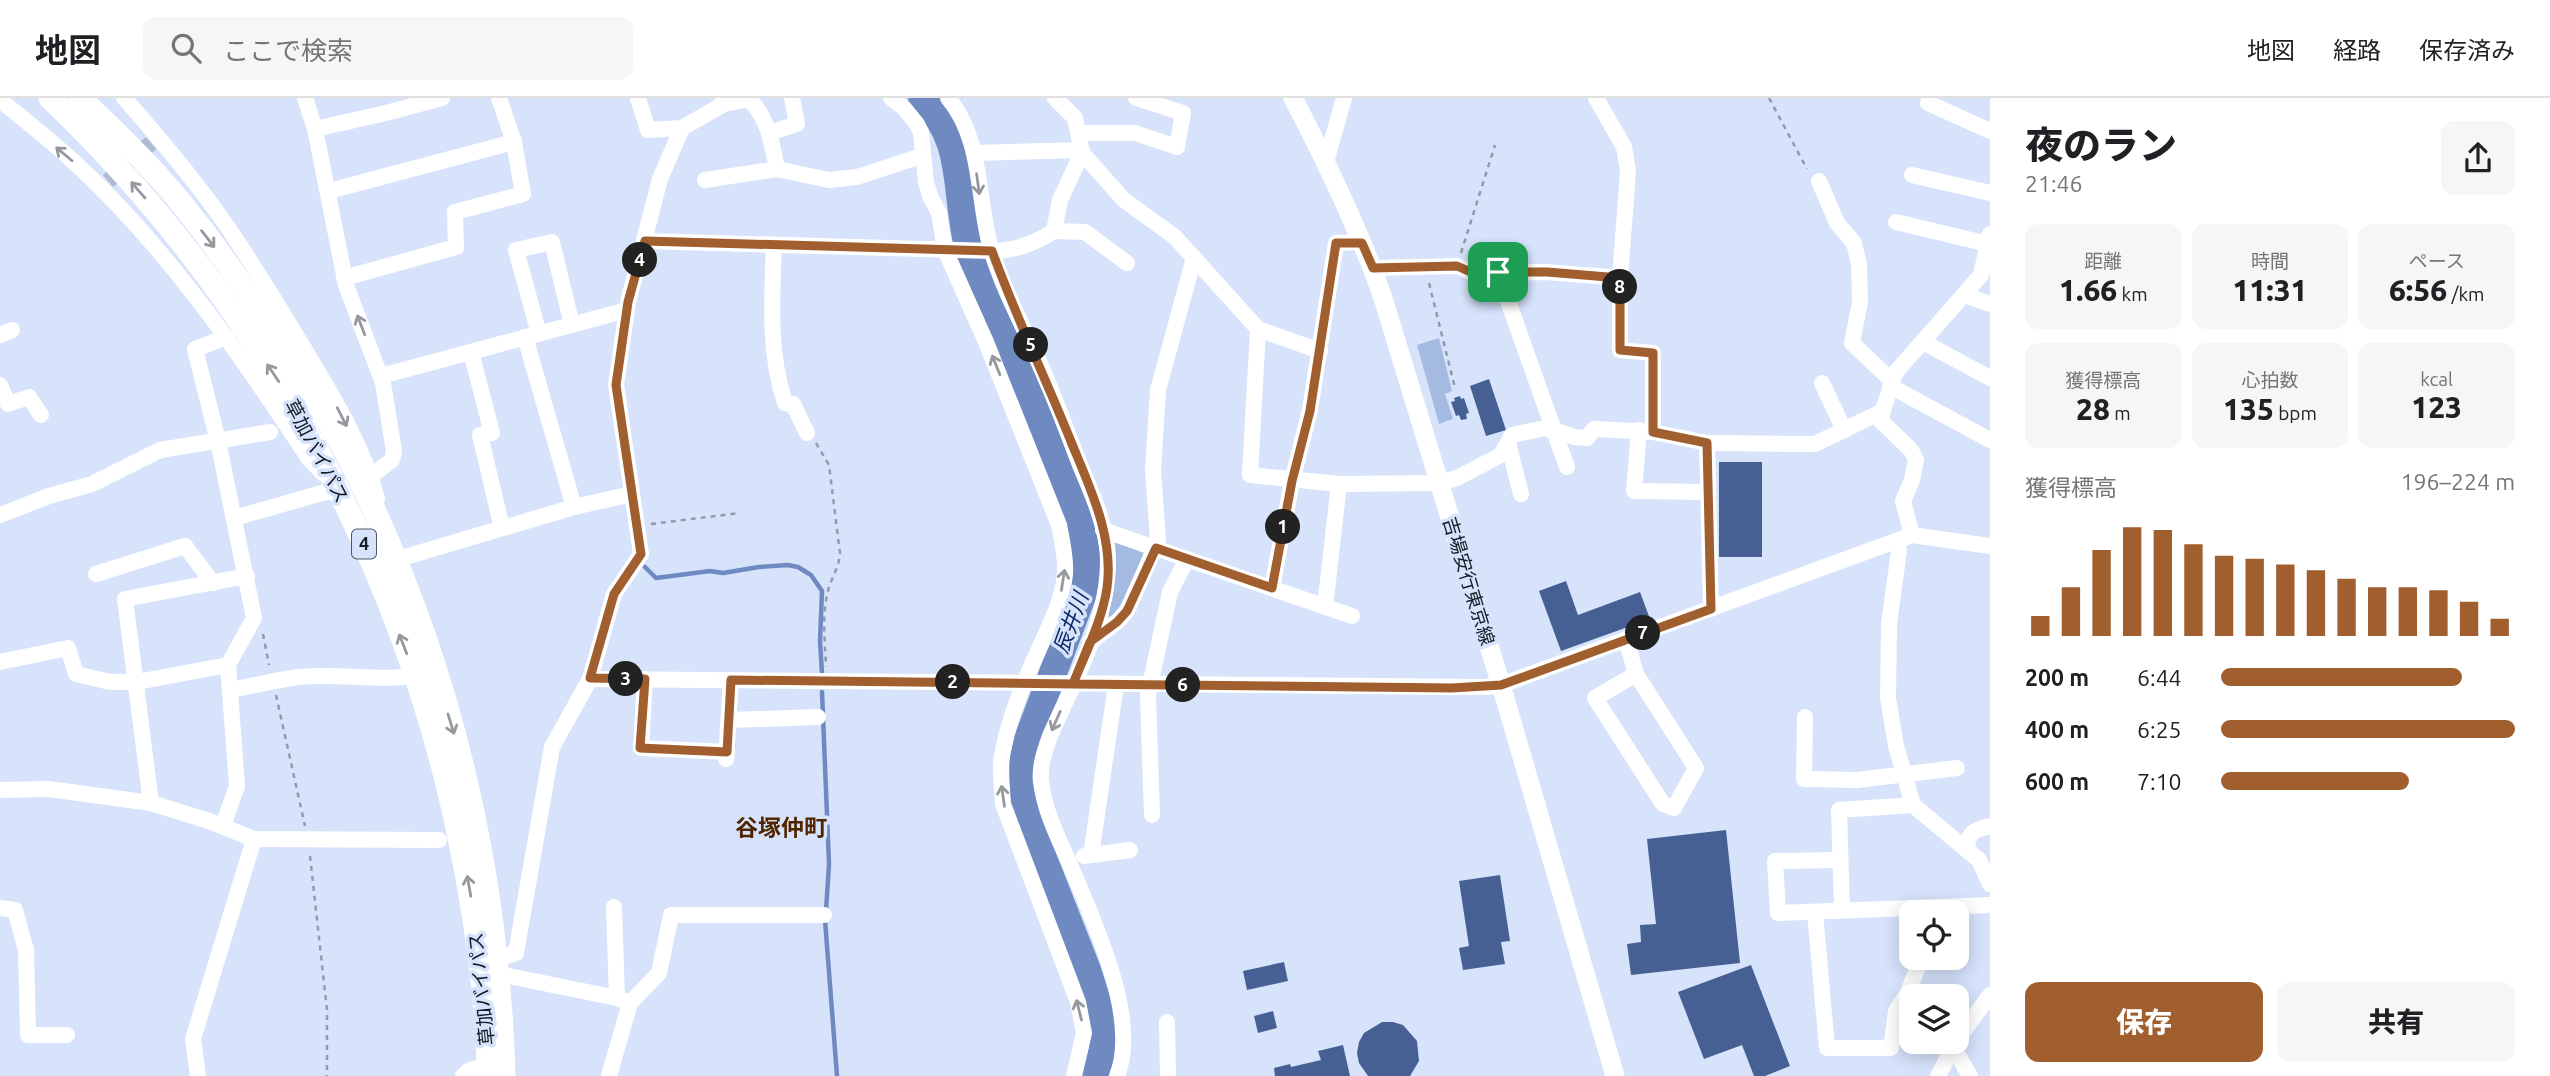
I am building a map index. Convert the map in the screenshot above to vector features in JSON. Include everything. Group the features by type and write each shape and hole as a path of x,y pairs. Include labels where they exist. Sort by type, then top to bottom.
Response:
{"highway":[{"name":"草加バイパス","path":"50,98 94,140 202,268 289,397 339,490 369,556 407,653 444,771 472,906 493,1072"},
{"name":"草加バイパス","path":"80,98 165,184 259,308 356,471 392,553 427,646 460,752 480,840 498,967 493,1072"}],"main road":[{"name":"吉場安行東京線","path":"1293,98 1326,162 1373,268 1501,685 1615,1076"}],"street":[{"path":"124,98 154,140 236,238 322,378 371,476 392,553 632,494"},
{"path":"305,98 315,129 344,278 381,376 394,451 392,460 371,476"},
{"path":"315,129 442,98"},
{"path":"344,278 456,247 455,212 523,194 514,142 499,98"},
{"path":"638,98 648,130 682,128 724,101 749,99 759,109 769,133 777,169"},
{"path":"769,133 797,124 792,98"},
{"path":"891,98 904,108 917,124 930,196 939,213 986,342 1059,525 1064,547 1065,572 1059,601 1002,752 1003,804 1077,1002 1084,1034 1073,1076"},
{"path":"948,98 968,131 974,153 988,251 1041,366 1098,508 1108,558 1107,590 1090,642 1069,684 1044,754 1041,780 1047,814 1104,948 1117,988 1124,1047 1117,1076"},
{"path":"1055,98 1076,118 1081,151 1124,200 1175,237 1258,329 1320,351"},
{"path":"1078,133 1135,133 1177,148 1183,113 1136,98"},
{"path":"1326,162 1344,98"},
{"path":"1596,98 1625,147 1628,171 1620,278 1620,350 1653,353 1646,431 1634,491 1708,492"},
{"path":"0,100 104,185 227,337 309,459 339,490"},
{"path":"1928,103 1990,131"},
{"path":"498,967 516,953 552,747 590,678 614,594 641,554 616,385 627,310 660,179 682,128"},
{"path":"328,191 514,142"},
{"path":"974,153 1081,151"},
{"path":"1054,231 1060,200 1081,151"},
{"path":"705,180 777,169 829,180 857,177 922,156"},
{"path":"1912,175 1990,193"},
{"path":"1819,181 1837,223 1854,243 1859,264 1860,302 1852,343 1891,384 1990,440"},
{"path":"1896,222 1989,238 1981,275 1895,373 1880,420 1911,450 1916,460 1912,480 1903,501 1912,535"},
{"path":"645,241 1004,251 1036,243 1054,231 1085,232 1127,263"},
{"path":"572,325 552,242 516,250 532,336 574,507"},
{"path":"1272,588 1292,481 1310,411 1336,243 1362,243"},
{"path":"774,245 773,356 785,403 793,404 807,433"},
{"path":"1090,642 1127,611 1156,548 1159,526 1153,470 1158,390 1195,258"},
{"path":"1373,268 1457,266 1473,273 1547,272 1620,278"},
{"path":"1498,272 1567,467"},
{"path":"1964,295 1990,304"},
{"path":"381,376 627,310"},
{"path":"1258,329 1250,475 1292,481 1339,484 1440,483 1457,478 1501,455 1512,435 1545,428 1575,438 1587,438 1594,429 1646,431 1707,443 1815,444 1883,411"},
{"path":"223,826 237,786 228,665 254,618 218,440 195,349 227,337"},
{"path":"1923,342 1990,378"},
{"path":"471,352 492,433 480,435 502,528"},
{"path":"1822,383 1844,430"},
{"path":"0,384 8,404 29,397 41,415"},
{"path":"0,515 49,496 92,484 160,450 270,432"},
{"path":"1508,443 1521,494"},
{"path":"1707,443 1711,609"},
{"path":"1325,607 1339,484"},
{"path":"234,518 339,490"},
{"path":"1103,530 1352,616"},
{"path":"590,678 1452,688 1501,685 1912,535 1990,546"},
{"path":"1896,541 1899,551 1889,624 1888,698 1904,776 1913,805 1979,860 1990,884"},
{"path":"96,574 185,546 213,583"},
{"path":"1152,815 1148,695 1170,592 1187,559"},
{"path":"151,803 125,599 247,576"},
{"path":"1626,639 1636,674 1696,768 1674,808 1663,804 1595,698 1636,674"},
{"path":"0,662 68,648 76,674 110,682 137,682 228,665"},
{"path":"230,690 301,677 403,677"},
{"path":"645,679 640,748 727,756 731,680"},
{"path":"1091,855 1116,685"},
{"path":"1805,717 1804,779 1857,780 1957,768"},
{"path":"729,720 818,718"},
{"path":"0,790 49,789 151,803 254,839 439,840"},
{"path":"1842,910 1839,810 1913,805"},
{"path":"1967,848 1968,834 1990,826"},
{"path":"198,1076 193,1039 254,839"},
{"path":"1067,859 1130,850"},
{"path":"1840,860 1775,861 1778,913 1899,909"},
{"path":"1969,907 1990,905"},
{"path":"609,1076 623,1000 614,907"},
{"path":"0,908 15,910 26,950 28,1035 67,1035"},
{"path":"1815,912 1827,1048 1891,1048 1896,1011 1908,992 1917,970"},
{"path":"623,1000 659,973 671,915 824,915"},
{"path":"498,967 623,1000"},
{"path":"1969,1025 1990,995"},
{"path":"1167,1022 1168,1076"},
{"path":"1938,1076 1949,1054"},
{"path":"1957,1054 1970,1076"},
{"path":"463,1076 468,1070 493,1072"}],"path":[{"path":"1769,98 1808,170 1819,181"},
{"path":"1457,266 1495,145"},
{"path":"1427,272 1455,388"},
{"path":"807,433 820,446 829,465 838,528 839,566 827,592 825,612 826,681"},
{"path":"637,526 740,513"}],"shaded area":[{"path":"1439,338 1452,391 1445,394 1453,419 1439,424 1417,345"},
{"path":"1115,542 1144,553 1129,591 1111,620 1108,613 1116,569"}],"building":[{"path":"1489,379 1506,430 1486,436 1470,386"},
{"path":"1460,396 1461,399 1464,398 1469,413 1466,414 1467,419 1461,420 1459,415 1456,416 1451,402"},
{"path":"1719,462 1762,462 1762,557 1719,557"},
{"path":"1566,581 1578,615 1640,592 1650,619 1561,651 1539,591"},
{"path":"1726,830 1740,963 1631,975 1627,944 1641,942 1640,925 1656,924 1647,839"},
{"path":"1500,875 1510,941 1501,942 1505,964 1463,970 1459,948 1469,946 1459,881"},
{"path":"1284,962 1288,981 1247,990 1243,971"},
{"path":"1751,965 1790,1066 1765,1076 1754,1076 1742,1045 1704,1059 1678,992"},
{"path":"1273,1011 1277,1028 1258,1033 1254,1016"},
{"path":"1382,1022 1403,1025 1417,1041 1419,1061 1410,1076 1368,1076 1359,1063 1357,1053 1364,1033"},
{"path":"1343,1045 1350,1076 1275,1076 1274,1068 1321,1060 1318,1051"}],"waterway":[{"name":"辰井川","path":"922,98 936,114 952,148 963,222 973,264 1058,465 1079,523 1085,549 1085,588 1028,739 1021,772 1026,815 1100,1010 1103,1050 1094,1076"},
{"path":"645,567 656,578 710,571 723,573 759,567 798,567 811,575 822,591 822,673"},
{"path":"822,692 829,864 826,911"},
{"path":"825,920 837,1076"}],"tunnel":[{"path":"108,181 151,143"}],"district":[{"name":"谷塚仲町","path":"781,828"}],"route":[{"path":"1498,272 1473,273 1457,266 1373,268 1362,243 1336,243 1310,411 1292,481 1272,588 1156,548 1127,611 1090,642 1073,684 731,680 727,752 640,748 645,679 590,678 614,594 641,554 616,385 628,302 645,241 992,251 1011,303 1041,366 1098,508 1108,558 1107,590 1073,684 1486,687 1501,685 1711,609 1707,443 1653,432 1653,353 1620,350 1620,278 1547,272 1498,272"}]}
